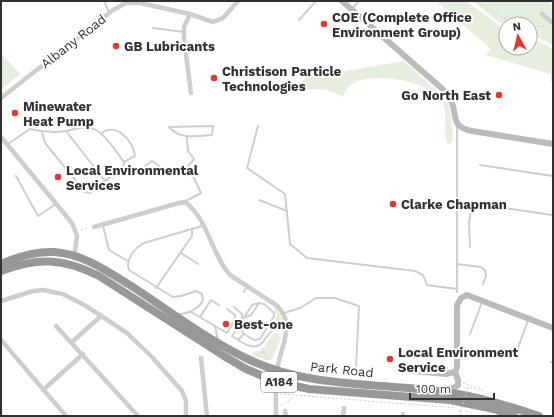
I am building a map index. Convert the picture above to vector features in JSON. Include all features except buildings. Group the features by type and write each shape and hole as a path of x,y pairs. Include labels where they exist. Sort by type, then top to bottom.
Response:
{"highway":[{"name":"A184","path":"1,264 20,256 43,252 74,256"},
{"name":"Park Road","path":"74,256 112,274 249,360 277,372 314,380 457,394 497,402 539,416"},
{"name":"A184","path":"1,271 22,264 42,261 72,264"},
{"name":"Park Road","path":"72,264 99,276 246,369 277,382 309,389 450,400 494,409 514,416"},
{"path":"330,390 331,381"}],"street":[{"name":"Albany Road","path":"1,98 110,13 126,3 144,2 190,14 213,22 223,18 238,1"},
{"path":"342,1 447,93 454,105 457,125 464,130 553,144"},
{"path":"190,14 184,27 184,32 191,93"},
{"path":"542,14 551,24"},
{"path":"1,137 72,223 76,232 77,245 72,264"},
{"path":"94,227 185,202 192,207 204,225 225,269 230,276 276,305 284,313 288,324 277,372 276,416"},
{"path":"1,301 33,291 50,290 63,294 101,316 136,341 179,387 186,401 186,416"},
{"path":"434,391 454,388 458,385 455,372 457,367 457,305 461,298 467,295 553,328"},
{"path":"72,342 101,316"},
{"path":"56,326 138,416"},
{"path":"1,340 66,416"},
{"path":"43,390 83,354"},
{"path":"201,358 207,416"},
{"path":"404,370 446,374 455,372"},
{"path":"343,416 344,408"}],"lane":[{"path":"104,1 110,13"},
{"path":"299,20 316,1"},
{"path":"352,10 359,1"},
{"path":"153,28 184,32"},
{"path":"457,125 457,292"},
{"path":"214,126 212,135 187,137 173,132 169,127 214,126"},
{"path":"258,126 247,168 285,194 290,244 306,258 415,272 424,275 427,285 457,289"},
{"path":"7,144 30,129 42,132 66,131 79,127 95,128 124,162"},
{"path":"42,132 45,143 85,192 90,193 123,167 124,162 135,156 134,149 120,132 112,129 106,130 101,134"},
{"path":"66,131 105,181"},
{"path":"145,166 152,162 158,165 166,174 185,170 194,159 188,151 187,137"},
{"path":"480,165 553,176"},
{"path":"185,170 194,178 201,193 185,202"},
{"path":"16,176 38,216 57,203"},
{"path":"259,200 287,211"},
{"path":"457,201 552,215"},
{"path":"470,247 469,223 472,203"},
{"path":"102,224 109,250 128,261"},
{"path":"176,315 191,312 202,302 203,297 199,292 173,297 156,288 129,270 127,265 128,261 138,247 144,243 204,225"},
{"path":"156,288 192,236 192,229"},
{"path":"181,253 198,264"},
{"path":"457,264 480,267 485,270 486,276 483,284"},
{"path":"244,292 247,286"},
{"path":"284,313 300,308 316,298 335,298 359,306 356,368"},
{"path":"200,317 212,300 219,305"},
{"path":"470,334 483,301"},
{"path":"238,326 244,334 254,340 260,339 274,316 272,310 259,303 252,305 246,317"},
{"path":"259,303 251,315 242,319 232,336 246,345 256,346 263,342 273,330 287,330"},
{"path":"234,307 242,314 242,319"},
{"path":"191,312 227,333 235,320 235,315 227,309"},
{"path":"515,356 529,319"},
{"path":"215,326 219,342"},
{"path":"238,340 244,334"}],"path":[{"path":"477,1 500,16"},
{"path":"538,26 551,24"},
{"path":"76,232 94,227"},
{"path":"458,380 468,386 482,389 482,391 468,387 460,416"},
{"path":"277,393 295,396 453,409 461,407 474,416"},
{"path":"280,405 295,396"},
{"path":"460,416 461,407"}],"green space":[{"path":"436,1 466,1 498,25 498,56 538,56 538,41 553,49 553,83 551,82 551,74 486,55 491,49"},
{"path":"472,1 547,1 553,5 553,45 538,38 538,16 498,16 498,21"},
{"path":"1,53 20,74 1,90"},
{"path":"404,61 448,101 453,130 452,142 448,144 446,139 446,116 444,104 434,92 423,87 396,79 369,79 358,81 349,86 343,97 334,92 325,90 305,90 302,83 305,78"},
{"path":"275,308 281,314 283,324 268,330 277,315 274,311"},
{"path":"277,333 281,338 272,360 266,360 252,355 253,352 262,350 273,334"}],"place":[{"name":"COE (Complete Office Environment Group)","path":"324,24"},
{"name":"GB Lubricants","path":"116,46"},
{"name":"Christison Particle Technologies","path":"214,78"},
{"name":"Go North East","path":"499,95"},
{"name":"Minewater Heat Pump","path":"15,113"},
{"name":"Local Environmental Services","path":"58,177"},
{"name":"Clarke Chapman","path":"393,204"},
{"name":"Best-one","path":"226,324"},
{"name":"Local Environment Service","path":"390,359"}]}
